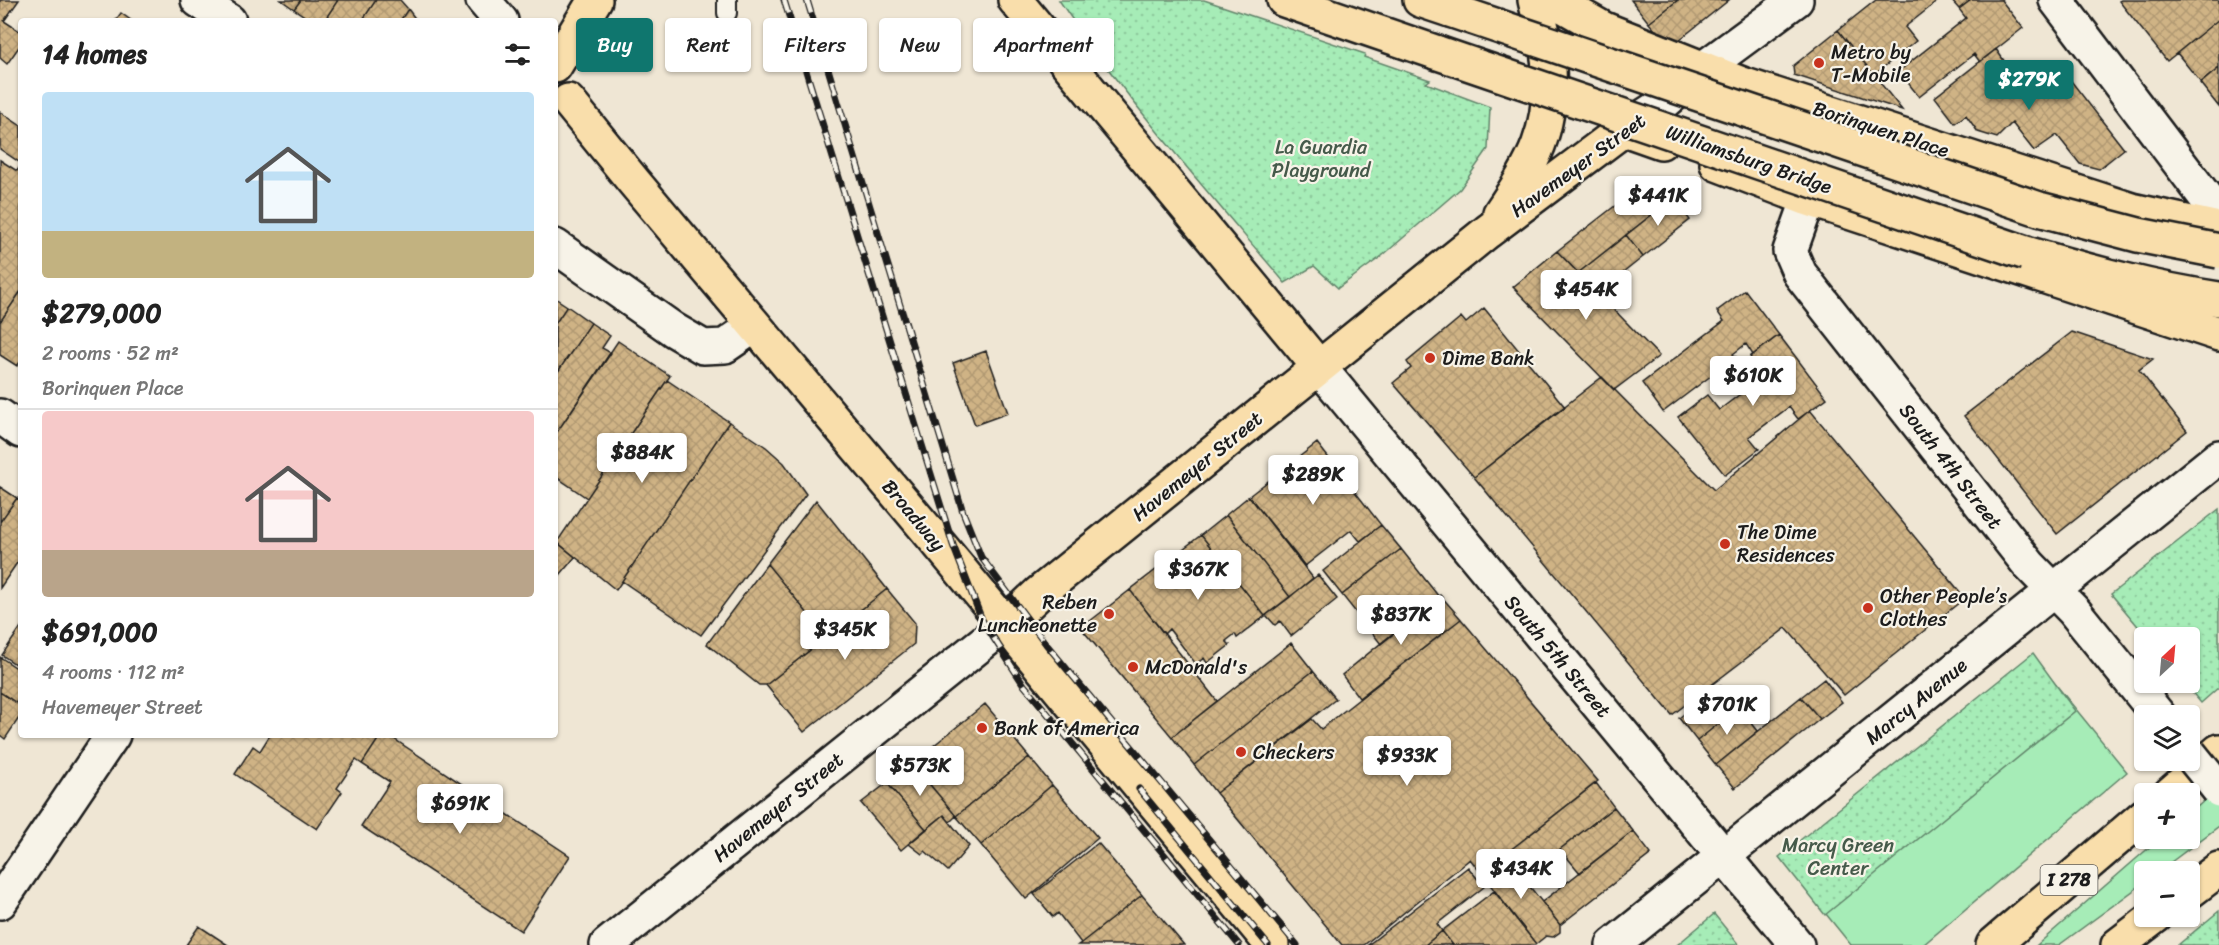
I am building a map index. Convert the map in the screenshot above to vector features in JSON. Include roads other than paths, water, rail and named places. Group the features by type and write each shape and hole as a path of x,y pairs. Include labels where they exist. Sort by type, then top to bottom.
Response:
{"main road":[{"path":"558,61 595,0"},
{"path":"1015,0 1319,367"},
{"name":"Williamsburg Bridge","path":"1284,0 2084,271 2176,292 2219,299"},
{"path":"1420,0 2039,209 2138,235 2219,251"},
{"path":"1487,232 1528,168 1542,139 1548,114 1549,66 1535,0"},
{"name":"Borinquen Place","path":"1553,0 1604,29 1742,84 2132,210 2219,229"},
{"name":"Broadway","path":"559,98 754,326 1272,945"},
{"path":"1624,129 1809,198 2219,334"},
{"name":"Havemeyer Street","path":"1005,625 1039,593 1487,232 1624,129"},
{"path":"2183,783 2219,751"},
{"name":"I 278","path":"1993,945 2134,824"},
{"path":"2200,883 2219,869"},
{"path":"2118,945 2142,927"}],"street":[{"path":"198,0 225,18"},
{"path":"483,0 498,18"},
{"name":"Havemeyer Street","path":"1624,129 1660,106 1704,68 1796,0"},
{"path":"2056,0 2219,215"},
{"name":"South 4th Street","path":"1809,198 1790,251 1800,274 2029,565 2074,611 2150,705"},
{"path":"558,248 674,330 703,347 724,346 754,326"},
{"name":"South 5th Street","path":"1319,367 1797,945"},
{"path":"0,416 18,429"},
{"name":"Marcy Avenue","path":"1613,945 2219,457"},
{"name":"Havemeyer Street","path":"608,945 1005,625"},
{"path":"0,902 111,738"},
{"path":"2200,766 2219,790"}],"railway":[{"path":"784,0 953,545 982,620 1024,685 1239,945"},
{"path":"807,0 963,512 981,557 1046,644 1297,945"},
{"path":"1139,789 1268,945"}],"place":[{"name":"Metro by T-Mobile","path":"1819,63"},
{"name":"Dime Bank","path":"1430,358"},
{"name":"The Dime Residences","path":"1725,544"},
{"name":"Other People’s Clothes","path":"1868,608"},
{"name":"Reben Luncheonette","path":"1109,614"},
{"name":"McDonald's","path":"1133,667"},
{"name":"Bank of America","path":"982,728"},
{"name":"Checkers","path":"1241,752"}],"park label":[{"name":"La Guardia Playground","path":"1321,158"},
{"name":"Marcy Green Center","path":"1838,856"}]}
